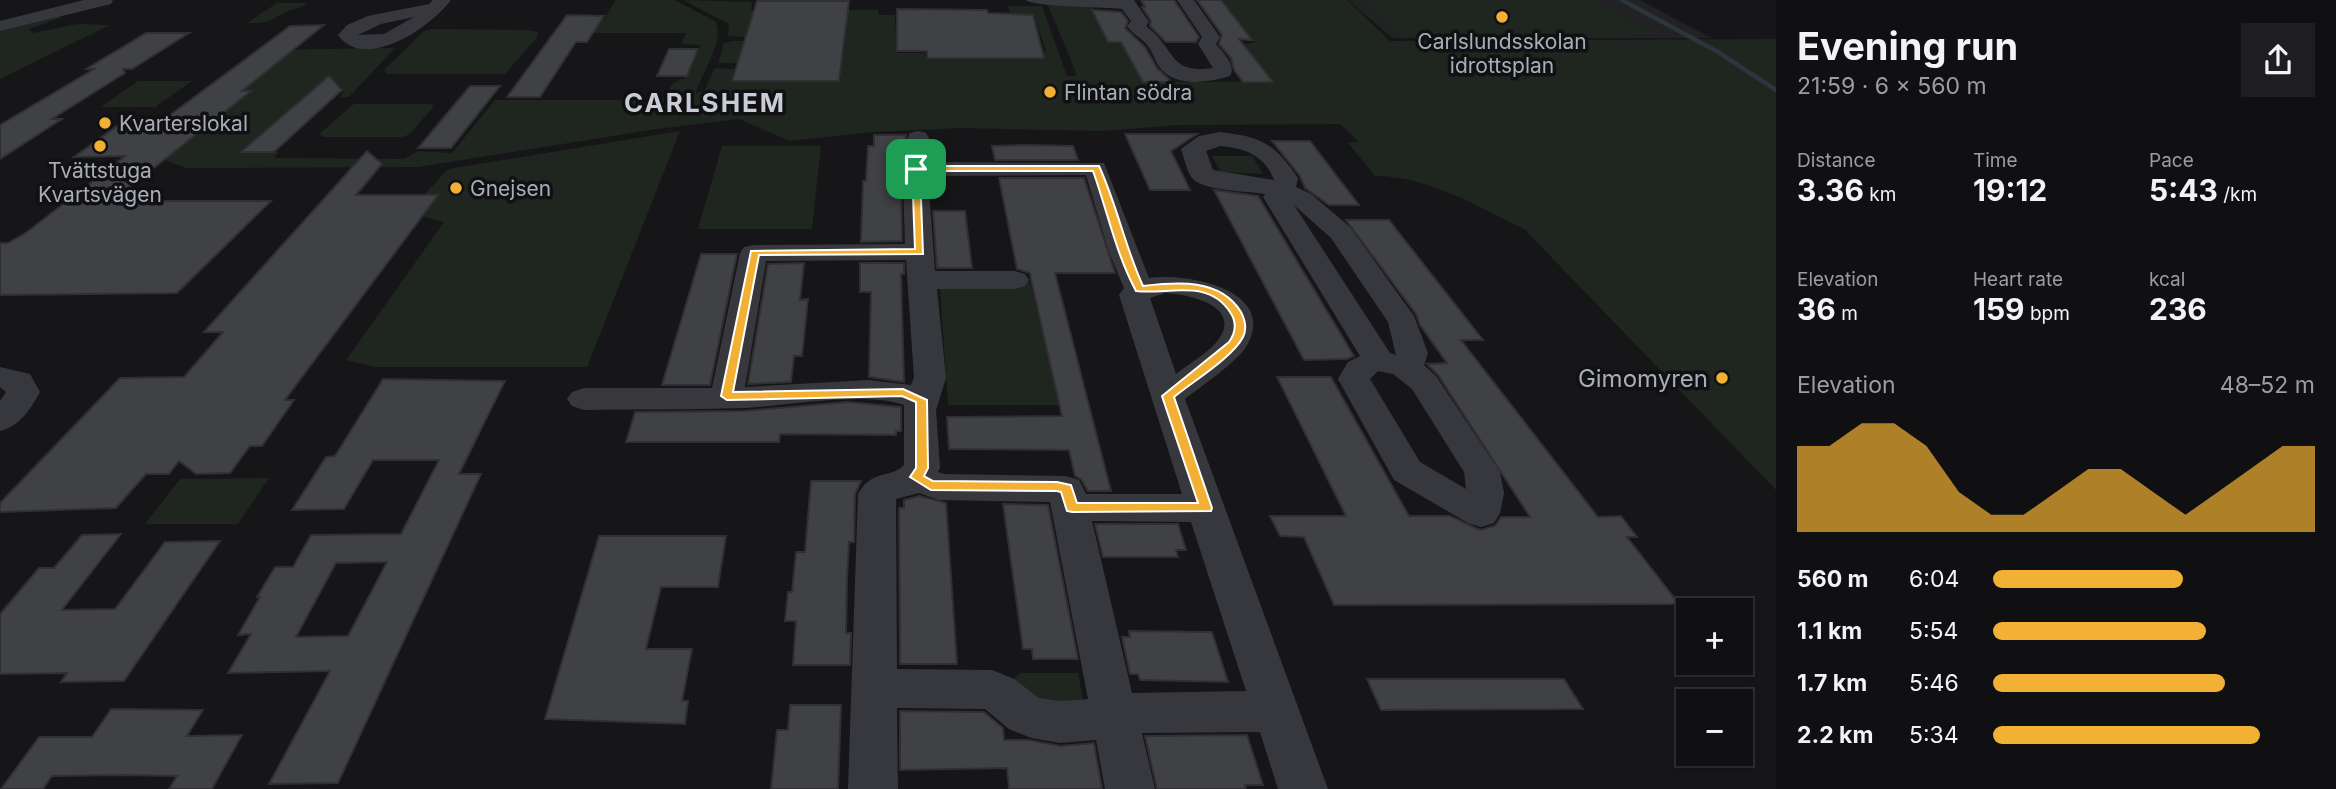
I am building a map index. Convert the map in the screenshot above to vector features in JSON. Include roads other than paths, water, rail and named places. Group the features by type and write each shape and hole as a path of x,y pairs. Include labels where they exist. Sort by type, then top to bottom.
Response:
{"street":[{"path":"0,26 105,0"},
{"path":"1034,0 1123,1 1131,6 1140,22 1136,26 1138,31 1152,38 1173,69 1191,75 1223,72 1223,67 1207,44 1211,37 1185,0"},
{"path":"873,789 877,494 890,484 909,483 917,477 922,468 921,400 930,378 921,266 917,153 1096,168 1117,226 1123,252 1139,289"},
{"path":"1279,188 1302,200 1341,233 1403,322 1412,353 1411,361 1392,364 1276,197 1279,188"},
{"path":"727,396 754,253 921,266 1015,280"},
{"path":"1168,396 1232,345 1239,335 1241,324 1236,313 1224,298 1213,291 1174,286 1139,289 1134,295 1168,396 1206,508 1303,789"},
{"path":"0,377 18,381 23,393 16,405 0,420"},
{"path":"584,398 903,392 921,400"},
{"path":"917,477 939,487 1057,486 1066,489 1072,507 1130,789"},
{"path":"1072,507 1206,508"},
{"path":"875,688 992,690 1006,696 1030,717 1050,721 1115,718 1128,713 1152,712 1276,712"}],"waterway":[{"path":"1622,0 1718,52 1776,90"}],"place":[{"name":"Carlslundsskolan idrottsplan","path":"1502,17"},
{"name":"Flintan södra","path":"1050,92"},
{"name":"Kvarterslokal","path":"105,123"},
{"name":"Tvättstuga Kvartsvägen","path":"100,146"},
{"name":"Gnejsen","path":"456,188"},
{"name":"Gimomyren","path":"1722,378"}],"district":[{"name":"CARLSHEM","path":"705,102"}]}
